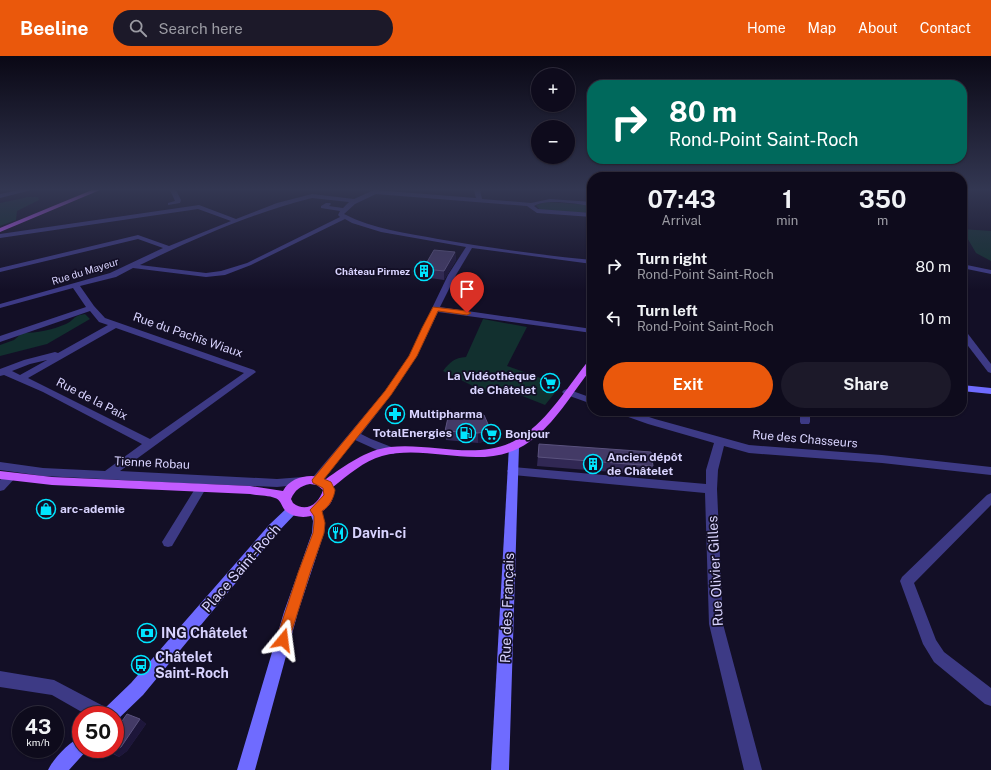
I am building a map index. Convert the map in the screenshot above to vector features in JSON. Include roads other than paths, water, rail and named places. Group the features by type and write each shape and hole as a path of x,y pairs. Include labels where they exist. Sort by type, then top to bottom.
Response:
{"main road":[{"path":"0,230 16,223"},
{"path":"322,483 329,490 326,501 316,510 301,513 288,505 291,488 303,481 322,483 374,455 390,451 419,450 473,454 498,452 514,446 541,427 587,368"},
{"path":"967,389 991,391"},
{"name":"Rue des Français","path":"500,770 514,446"},
{"name":"Tienne Robau","path":"5,476 52,481 201,487 271,492 279,494 288,505"},
{"name":"Place Saint-Roch","path":"119,706 137,689 273,529 288,505"},
{"path":"246,770 291,612 318,533 320,523 316,510"},
{"path":"60,769 72,755"}],"street":[{"path":"0,236 84,223"},
{"name":"Rue du Mayeur","path":"0,306 113,275 169,248 230,223"},
{"path":"132,266 206,276 222,273 249,264 332,223"},
{"path":"360,223 381,230 470,246 587,261"},
{"path":"0,270 138,237 169,248"},
{"path":"322,483 355,435 388,393 413,356 452,275 470,246"},
{"path":"967,267 991,272"},
{"name":"Rue du Pachîs Wiaux","path":"75,285 91,308 102,320 252,372 107,475"},
{"path":"0,339 91,308"},
{"path":"436,309 555,325 587,331"},
{"name":"Rue de la Paix","path":"20,379 116,324"},
{"path":"967,339 991,370"},
{"path":"1,372 27,362 69,352"},
{"name":"Rue de la Paix","path":"1,372 46,390 151,444"},
{"path":"568,392 587,399"},
{"name":"Rue des Chasseurs","path":"635,416 652,422 749,448 882,459 988,471"},
{"path":"805,416 805,422"},
{"path":"355,435 366,442 390,451"},
{"name":"Rue Olivier Gilles","path":"720,441 712,470 711,489 716,624 753,770"},
{"name":"Tienne Robau","path":"0,466 43,472 277,483 303,481"},
{"path":"513,471 711,489"},
{"path":"988,471 991,480"},
{"path":"0,487 5,476"},
{"path":"168,542 201,487"},
{"path":"991,498 907,581 930,644 939,657 991,698"},
{"path":"0,679 54,688 87,706"}],"place":[{"name":"Château Pirmez","path":"424,271"},
{"name":"La Vidéothèque de Châtelet","path":"550,383"},
{"name":"Multipharma","path":"395,414"},
{"name":"TotalEnergies","path":"466,433"},
{"name":"Bonjour","path":"491,434"},
{"name":"Ancien dépôt de Châtelet","path":"593,464"},
{"name":"arc-ademie","path":"46,509"},
{"name":"Davin-ci","path":"338,533"},
{"name":"ING Châtelet","path":"147,633"},
{"name":"Châtelet Saint-Roch","path":"141,665"}]}
